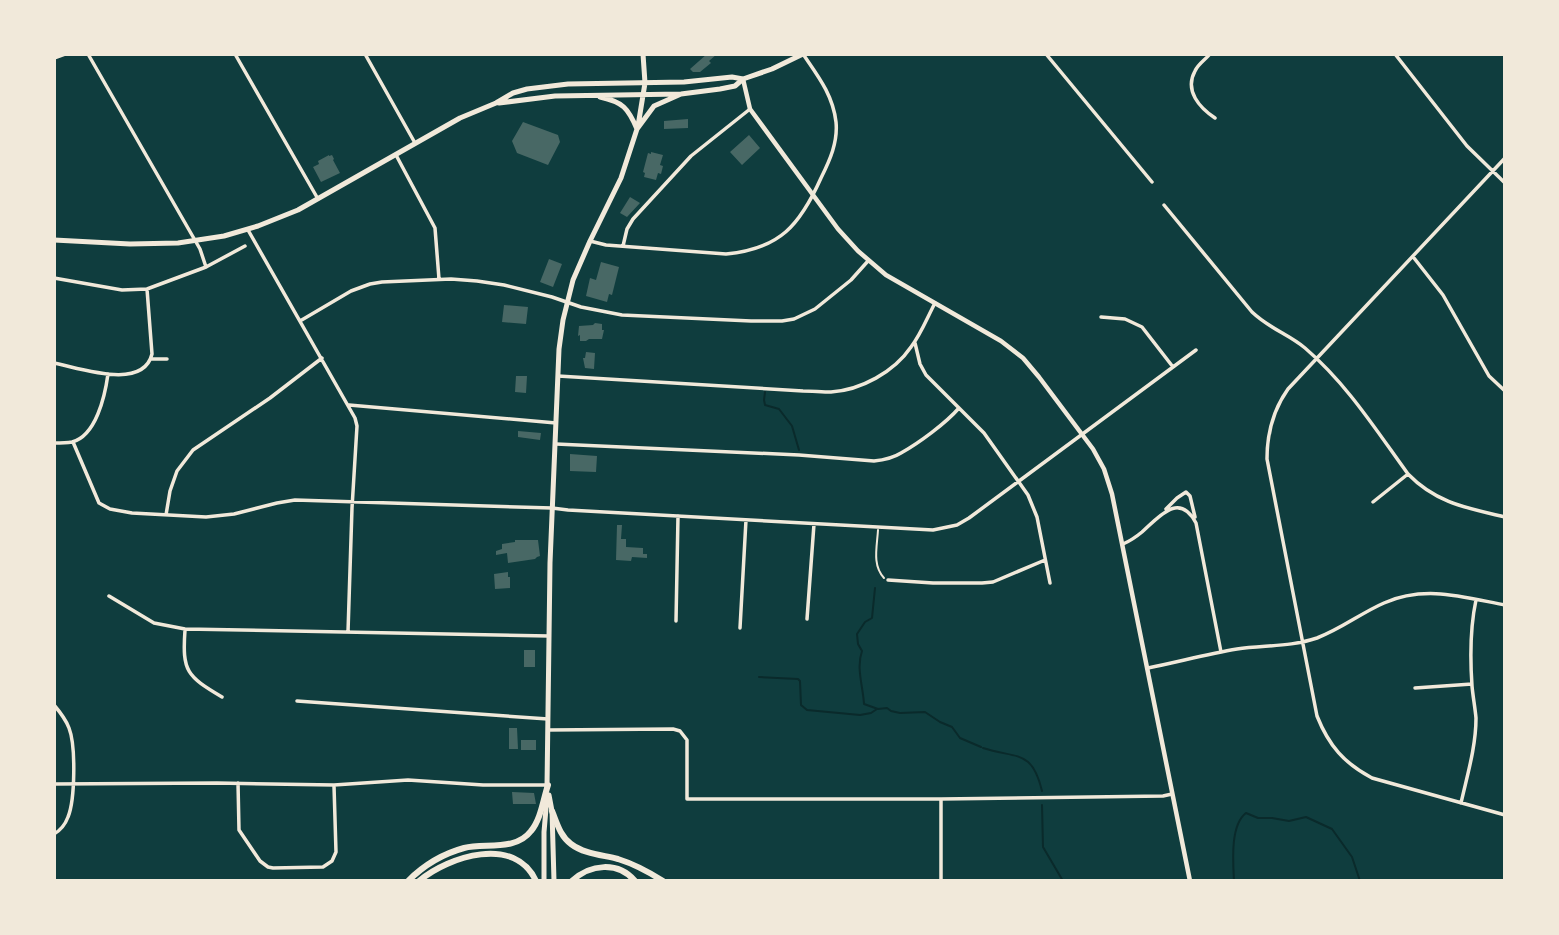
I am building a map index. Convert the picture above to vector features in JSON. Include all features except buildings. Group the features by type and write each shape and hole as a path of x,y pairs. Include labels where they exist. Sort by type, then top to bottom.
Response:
{"highway":[{"path":"408,881 434,860 455,851 511,844 528,835 536,823 548,785"},
{"path":"552,811 561,833 571,845 637,866 663,881"},
{"path":"419,881 457,859 491,854 507,855 521,861 536,881"},
{"path":"572,881 589,869 606,867 625,871 635,881"}],"main road":[{"path":"544,881 552,508 561,334 573,280 621,178 637,129 645,83 643,54"},
{"path":"496,103 555,96 681,94 735,86 743,79 803,54"},
{"path":"54,240 162,244 195,241 248,230 284,217 469,113 513,93 555,85 684,82 732,77 743,79"},
{"path":"637,129 654,106 681,94"},
{"path":"593,95 623,105 637,129"},
{"path":"548,785 552,811 554,881"}],"street":[{"path":"54,58 65,54"},
{"path":"88,54 202,253 206,267"},
{"path":"235,54 318,199"},
{"path":"365,54 415,143"},
{"path":"590,241 597,244 726,254 770,243 790,228 803,214 813,196 834,149 836,127 829,95 803,54"},
{"path":"1046,54 1152,182"},
{"path":"1210,54 1196,69 1191,87 1195,99 1215,118"},
{"path":"1395,54 1467,146 1505,183"},
{"path":"743,79 750,109 838,229 869,261 898,283 1001,341 1023,358 1099,459 1108,480 1123,544 1191,881"},
{"path":"623,246 627,229 633,219 681,166 750,109"},
{"path":"395,155 435,228 439,279"},
{"path":"1505,158 1298,378 1281,399 1267,441 1267,458 1317,716 1334,749 1372,778 1505,815"},
{"path":"1164,205 1259,318 1304,347 1352,397 1408,474 1425,489 1449,502 1505,517"},
{"path":"248,230 349,405 357,426 348,632"},
{"path":"54,278 122,290 147,289 206,267 245,246"},
{"path":"1413,257 1443,295 1489,376 1505,391"},
{"path":"300,321 351,291 370,284 464,279 504,285 581,307 622,314 782,321 794,319 814,309 869,261"},
{"path":"54,363 121,375 145,368 151,359 153,345 147,289"},
{"path":"558,376 832,392 861,385 887,370 909,350 935,303"},
{"path":"1101,317 1125,318 1142,327 1173,367"},
{"path":"915,341 916,352 924,372 984,433 1028,495 1050,583"},
{"path":"73,442 99,503 110,509 132,513 221,516 295,500 352,501 552,508 933,530 957,525 969,518 1196,350"},
{"path":"166,515 177,471 192,450 270,398 322,358"},
{"path":"151,359 167,359"},
{"path":"54,443 73,442 87,432 97,417 108,374"},
{"path":"349,405 556,423"},
{"path":"555,444 874,461 901,454 946,421 959,408"},
{"path":"1373,502 1408,474"},
{"path":"1123,544 1140,534 1182,493 1186,492 1191,496 1222,652"},
{"path":"1166,510 1182,509 1190,513 1196,523"},
{"path":"676,621 678,516"},
{"path":"740,628 746,520"},
{"path":"807,620 814,524"},
{"path":"888,580 933,583 993,582 1045,560"},
{"path":"1148,668 1222,652 1278,646 1317,638 1380,605 1425,592 1505,606"},
{"path":"110,596 154,623 185,629 549,636"},
{"path":"1461,803 1475,732 1471,636 1476,600"},
{"path":"185,629 184,653 189,673 200,684 222,697"},
{"path":"1415,688 1472,684"},
{"path":"297,701 548,719"},
{"path":"54,705 66,721 71,736 73,785 72,806 67,820 54,834"},
{"path":"548,730 680,731 687,740 687,799 941,799 1174,794"},
{"path":"54,784 334,785 408,780 483,785 548,785"},
{"path":"238,783 238,824 241,834 260,861 274,868 323,867 332,861 336,852 334,785"},
{"path":"941,799 941,881"}],"path":[{"path":"878,528 876,563 882,578 888,580"}],"waterway":[{"path":"765,392 765,405 779,409 792,426 799,450"},
{"path":"875,588 872,618 865,622 857,634 862,651 860,670 864,704 900,713 925,712 952,727 960,738 981,747"},
{"path":"759,677 798,679 801,705 807,710 860,715 877,709"},
{"path":"983,748 1014,755 1028,762 1042,791"},
{"path":"1042,805 1043,847 1063,881"},
{"path":"1234,881 1235,835 1237,826 1246,813 1258,818 1289,821 1306,817 1332,829 1352,857 1360,881"},
{"path":"1494,881 1505,880"}]}
